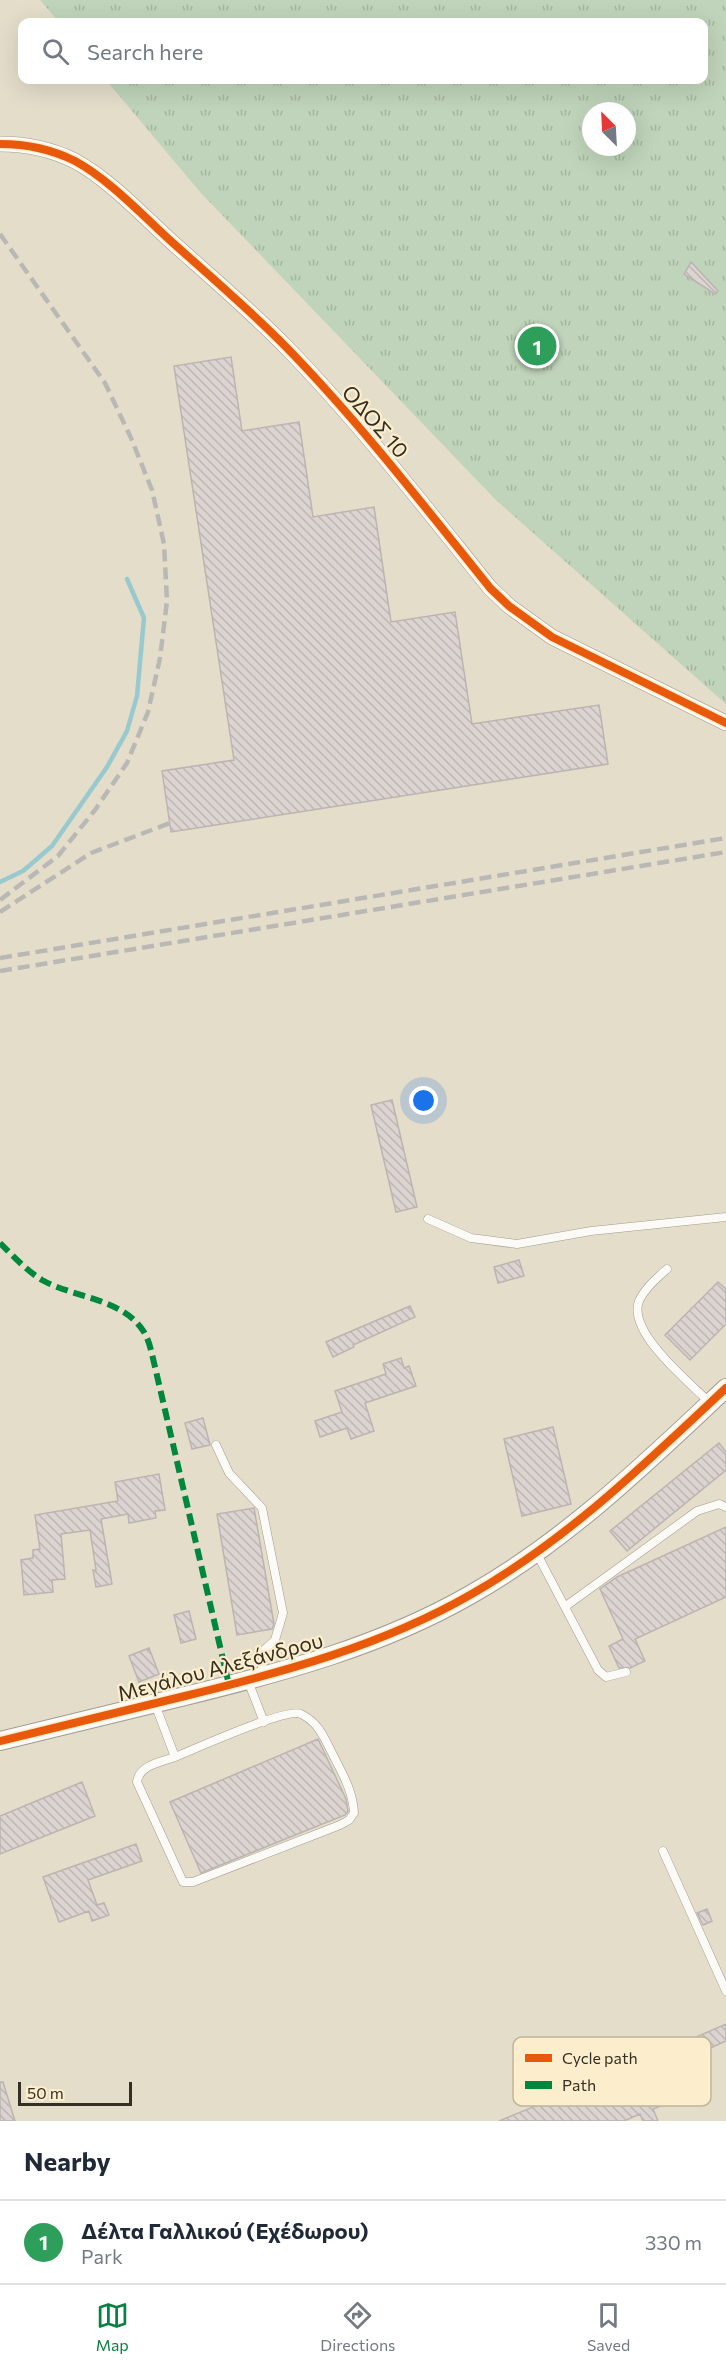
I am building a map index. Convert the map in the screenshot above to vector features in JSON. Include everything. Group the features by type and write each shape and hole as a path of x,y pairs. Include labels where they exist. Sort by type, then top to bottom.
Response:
{"street":[{"name":"ΟΔΟΣ 10","path":"0,144 39,148 76,162 122,198 205,272 286,347 357,425 490,588 508,606 552,637 726,723"},
{"name":"Μεγάλου Αλεξάνδρου","path":"0,1741 255,1679 318,1660 396,1631 469,1596 536,1552 618,1490 726,1388"}],"lane":[{"path":"428,1219 471,1238 517,1244 591,1231 726,1217"},
{"path":"668,1269 652,1283 640,1299 637,1309 641,1326 650,1341 710,1403"},
{"path":"216,1445 229,1473 262,1508 283,1613 275,1640 264,1650 255,1679 264,1722"},
{"path":"566,1606 697,1511 719,1504 726,1507"},
{"path":"536,1552 598,1670 606,1677 626,1672"},
{"path":"154,1703 175,1757"},
{"path":"291,1712 300,1714 319,1727 351,1791 354,1813 349,1820 193,1882 183,1882 137,1782 138,1776 146,1768 175,1757 291,1712"},
{"path":"663,1851 726,1991"}],"green space":[{"path":"40,0 726,0 726,704 496,500 200,192 109,84 708,84 708,18 56,18"}],"building":[{"path":"691,262 718,291 715,294 684,274"},
{"path":"231,357 242,431 299,422 313,517 374,507 391,622 455,612 472,724 599,705 608,764 171,832 162,771 234,760 174,366"},
{"path":"392,1100 417,1207 396,1212 371,1105"},
{"path":"519,1260 524,1276 498,1283 494,1267"},
{"path":"718,1282 726,1289 726,1324 690,1360 665,1335"},
{"path":"410,1306 415,1317 353,1345 354,1347 333,1357 326,1342"},
{"path":"401,1358 404,1368 409,1366 416,1386 365,1403 374,1431 351,1439 347,1428 320,1437 315,1421 342,1412 335,1391 386,1374 383,1364"},
{"path":"203,1418 210,1445 192,1449 185,1423"},
{"path":"553,1427 571,1504 522,1516 504,1439"},
{"path":"719,1443 726,1452 726,1470 627,1551 610,1531"},
{"path":"159,1474 165,1510 155,1511 156,1518 129,1523 128,1514 101,1519 112,1584 96,1587 90,1530 61,1534 65,1579 52,1580 53,1592 24,1595 21,1560 33,1558 33,1550 40,1549 35,1515 118,1501 115,1482"},
{"path":"254,1508 274,1624 272,1629 237,1635 217,1514"},
{"path":"726,1527 726,1597 635,1639 645,1661 630,1668 619,1668 609,1646 623,1639 600,1589 617,1577"},
{"path":"189,1611 196,1639 181,1643 174,1615"},
{"path":"149,1648 159,1674 139,1682 129,1656"},
{"path":"318,1739 346,1799 348,1811 345,1815 201,1873 170,1802"},
{"path":"82,1782 95,1816 0,1854 0,1816"},
{"path":"136,1844 142,1861 88,1880 97,1905 104,1903 109,1915 92,1921 89,1911 59,1922 43,1877"},
{"path":"707,1909 712,1921 703,1925 697,1913"},
{"path":"726,2024 726,2041 711,2048 711,2037 696,2037"},
{"path":"0,2082 3,2082 15,2121 0,2121"},
{"path":"536,2106 660,2106 653,2109 658,2121 643,2121 640,2114 624,2121 499,2121"}],"waterway":[{"path":"0,882 23,871 52,846 107,767 127,731 137,696 144,618 127,579"}],"railway":[{"path":"0,234 105,383 131,438 152,490 164,544 167,601 160,658 148,712 127,763 95,810 58,856 0,900"},
{"path":"0,912 91,853 170,823"},
{"path":"0,958 726,838"},
{"path":"0,971 726,852"}],"marked path":[{"path":"0,1243 42,1280 111,1305 124,1312 144,1332 152,1353 229,1685"}],"cycle path":[{"path":"0,144 19,145 57,153 88,169 126,199 231,294 314,376 391,465 490,588 509,606 552,637 726,723"},
{"path":"0,1741 295,1667 367,1643 436,1613 470,1595 540,1550 604,1499 726,1388"}],"place":[{"name":"Δέλτα Γαλλικού (Εχέδωρου)","path":"537,346"}]}
